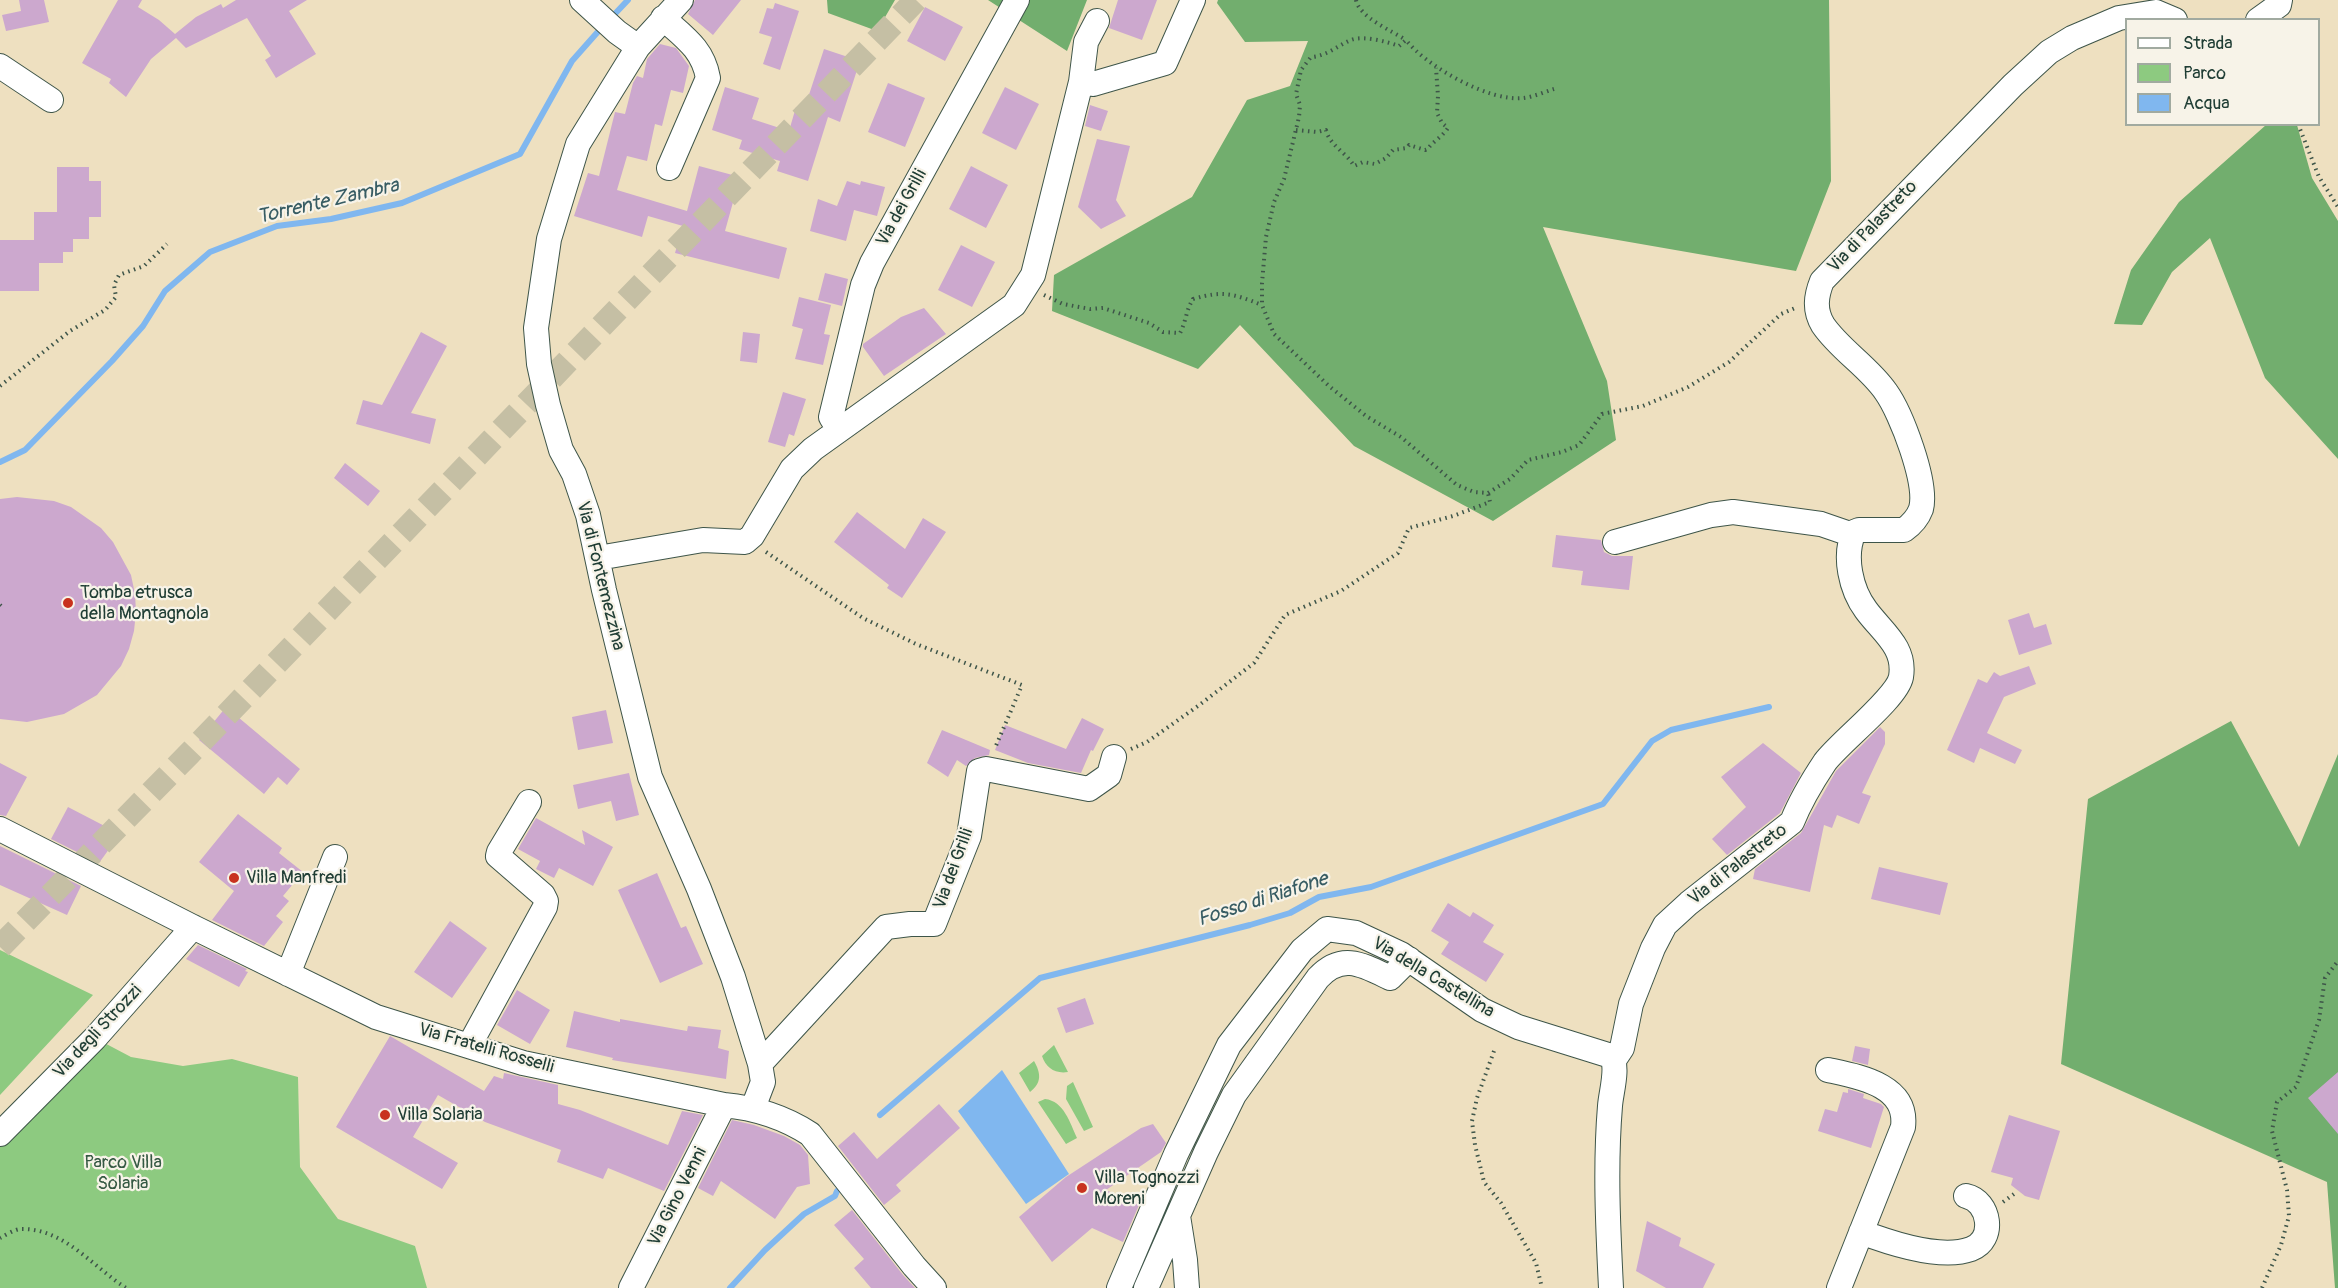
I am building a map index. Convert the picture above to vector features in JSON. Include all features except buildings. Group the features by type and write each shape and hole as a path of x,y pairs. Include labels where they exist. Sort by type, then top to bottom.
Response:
{"street":[{"name":"Via di Fontemezzina","path":"681,0 638,47 578,144 549,239 536,328 539,364 561,450 574,474 588,514 650,777 699,889 729,966 760,1064 763,1082 753,1108"},
{"name":"Via dei Grilli","path":"839,430 831,417 863,285 872,263 1017,0"},
{"path":"1081,82 1093,84 1165,63 1193,0"},
{"path":"2261,18 2279,5 2280,0"},
{"path":"588,6 638,47"},
{"name":"Via di Palastreto","path":"1816,298 1822,281 1851,249 2013,85 2049,52 2072,38 2119,18 2156,12 2170,18"},
{"path":"663,18 695,47 705,62 708,78 669,168"},
{"path":"598,558 703,540 745,542 752,536 792,468 813,449 1014,305 1033,275 1081,82 1086,42 1097,21"},
{"path":"0,66 51,100"},
{"path":"1615,542 1711,515 1733,512 1821,524 1853,535 1859,530 1904,530 1910,526 1921,508 1918,475 1908,434 1886,392 1823,325 1816,298"},
{"name":"Via di Palastreto","path":"1614,1060 1622,1048 1631,1004 1653,948 1665,925 1689,903 1792,822 1797,809 1825,763 1889,696 1901,678 1901,655 1885,630 1866,610 1856,589 1848,555 1853,535"},
{"path":"986,769 1089,789 1108,775 1114,757"},
{"name":"Via dei Grilli","path":"760,1064 886,927 934,924 969,837 979,771 986,769"},
{"path":"469,1046 545,907 546,902 543,895 498,856 529,802"},
{"name":"Via Fratelli Rosselli","path":"0,829 376,1017 524,1063 724,1105 753,1108 797,1125 810,1134 934,1288"},
{"path":"288,974 335,857"},
{"name":"Via degli Strozzi","path":"0,1134 95,1038 193,927"},
{"name":"Via della Castellina","path":"1119,1288 1176,1154 1228,1045 1302,950 1327,929 1356,933 1409,959 1482,1010 1518,1027 1611,1056 1614,1060"},
{"path":"1146,1288 1234,1095 1318,978 1328,967 1349,962 1390,978 1409,959"},
{"path":"1611,1288 1608,1221 1610,1112 1614,1060"},
{"path":"1828,1070 1875,1082 1895,1098 1902,1107 1904,1117 1903,1127 1839,1288"},
{"name":"Via Gino Venni","path":"631,1288 724,1105"},
{"path":"1861,1232 1911,1248 1953,1252 1972,1249 1981,1241 1986,1232 1986,1211 1981,1203 1966,1196"},
{"path":"1178,1216 1187,1288"}],"path":[{"path":"1356,0 1357,5 1368,16 1406,40 1414,51 1436,68 1484,93 1522,98 1554,89"},
{"path":"1406,40 1399,46 1382,40 1354,38 1321,57 1311,57 1301,70 1296,94 1300,105 1296,130 1266,237 1262,305 1274,334 1329,386 1366,416 1410,444 1456,485 1474,492 1488,494 1510,479 1528,460 1562,452 1579,445 1602,414 1643,406 1688,387 1729,363 1781,314 1816,298"},
{"path":"1296,130 1317,132 1326,130 1329,140 1351,159 1354,166 1364,162 1376,164 1386,159 1394,150 1407,148 1410,145 1428,149 1443,136 1448,128 1442,123 1437,112 1436,68"},
{"path":"2299,126 2319,177 2338,207"},
{"path":"0,386 70,331 105,310 116,297 114,285 119,275 144,266 167,244"},
{"path":"1027,284 1063,304 1090,309 1103,308 1149,323 1163,332 1180,333 1185,325 1187,308 1193,299 1206,295 1219,292 1262,305"},
{"path":"1114,757 1147,742 1254,663 1285,615 1341,591 1398,554 1409,528 1453,516 1490,502 1488,494"},
{"path":"748,539 863,618 916,644 1022,685 986,769"},
{"path":"2262,1288 2281,1245 2289,1216 2287,1190 2272,1131 2277,1102 2296,1087 2319,1020 2325,978 2338,961"},
{"path":"1494,1051 1479,1090 1472,1121 1475,1145 1485,1182 1501,1203 1536,1263 1542,1288"},
{"path":"0,1238 20,1229 49,1233 85,1255 112,1280 126,1288"}],"green space":[{"path":"827,0 895,0 877,31 828,13"},
{"path":"988,0 1087,0 1067,51"},
{"path":"1218,0 1829,0 1831,181 1796,271 1543,227 1607,381 1616,440 1493,521 1354,446 1240,325 1198,369 1052,311 1054,275 1192,197 1247,100 1290,86 1308,41 1245,42 1217,3"},
{"path":"2265,126 2297,126 2312,178 2338,221 2338,459 2265,378 2210,238 2172,272 2142,325 2114,324 2131,270 2179,202"},
{"path":"2231,721 2299,847 2338,754 2338,1288 2335,1288 2327,1182 2061,1064 2088,799"},
{"path":"0,950 93,995 0,1095"},
{"name":"Parco Villa Solaria","path":"95,1038 131,1057 183,1066 232,1059 298,1077 300,1167 338,1219 415,1246 427,1288 0,1288 0,1134"},
{"path":"1054,1045 1068,1072 1055,1071 1044,1060 1042,1056"},
{"path":"1034,1061 1039,1078 1037,1085 1030,1092 1019,1073"},
{"path":"1073,1082 1093,1127 1084,1131 1066,1099 1067,1086"},
{"path":"1045,1099 1062,1108 1077,1138 1066,1144 1038,1102"}],"water":[{"path":"1002,1070 1069,1174 1026,1204 958,1111"}],"waterway":[{"name":"Torrente Zambra","path":"610,19 628,0"},
{"name":"Torrente Zambra","path":"0,462 25,450 143,326 165,291 210,252 277,226 331,219 402,203 520,154 572,61 603,26"},
{"name":"Fosso di Riafone","path":"880,1115 1040,978 1290,913 1319,897 1371,887 1603,804 1652,741 1671,730 1769,707"},
{"name":"Fosso di Riafone","path":"730,1288 765,1250 804,1214 835,1196 837,1191"}],"tunnel":[{"path":"0,947 916,0"}],"place":[{"name":"Tomba etrusca della Montagnola","path":"68,603"},
{"name":"Villa Manfredi","path":"234,878"},
{"name":"Villa Solaria","path":"385,1115"},
{"name":"Villa Tognozzi Moreni","path":"1082,1188"}]}
